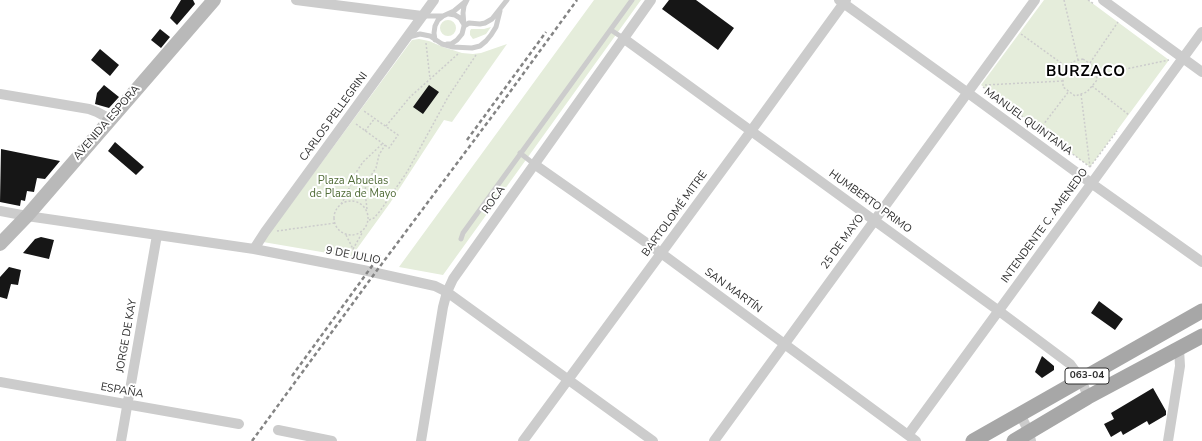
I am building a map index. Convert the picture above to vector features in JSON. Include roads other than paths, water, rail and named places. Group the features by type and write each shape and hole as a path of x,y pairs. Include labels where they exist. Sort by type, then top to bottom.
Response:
{"main road":[{"name":"AVENIDA ESPORA","path":"0,244 27,216 214,0"},
{"name":"063-04","path":"973,441 1202,311"},
{"name":"063-04","path":"1014,441 1030,437 1088,397 1202,336"}],"street":[{"path":"296,0 422,16"},
{"name":"CARLOS PELLEGRINI","path":"254,249 434,0"},
{"name":"ROCA","path":"421,441 443,307 447,292 453,279 651,0"},
{"name":"25 DE MAYO","path":"714,441 1035,0"},
{"name":"MANUEL QUINTANA","path":"843,1 1091,183 1202,262"},
{"name":"BARTOLOMÉ MITRE","path":"523,441 751,131 843,1"},
{"path":"1099,2 1202,72"},
{"name":"INTENDENTE C. AMENEDO","path":"912,438 999,311 1202,32"},
{"name":"HUMBERTO PRIMO","path":"624,38 1070,364 1081,379 1088,397"},
{"path":"0,94 89,109 110,119"},
{"name":"SAN MARTÍN","path":"534,164 661,253 912,438"},
{"name":"9 DE JULIO","path":"0,211 254,249 363,270 435,286 447,292 653,441"},
{"name":"JORGE DE KAY","path":"121,441 157,235"},
{"path":"1168,441 1180,366 1179,349"},
{"name":"ESPAÑA","path":"0,382 240,424"},
{"path":"1020,414 1030,437"},
{"path":"278,430 332,441"}],"lane":[{"path":"442,44 451,44 462,34 464,26 463,10 467,0"},
{"path":"435,40 435,26 438,20 442,16 454,11 467,0"},
{"path":"463,10 469,19 474,22 480,24 485,23 492,19 507,0"},
{"path":"461,239 463,233 520,153 632,0"},
{"path":"406,39 412,35 420,34 430,36 442,44 453,47 472,48 480,46 491,35 496,26 500,10"},
{"path":"448,13 460,18 464,26"},
{"path":"422,16 442,16"},
{"path":"464,26 474,22"},
{"path":"611,30 624,38"},
{"path":"520,153 534,164"}],"railway":[{"path":"252,441 577,0"},
{"path":"467,140 546,32"},
{"path":"292,376 380,255"}],"district":[{"name":"BURZACO","path":"1086,72"}],"park label":[{"name":"Plaza Abuelas de Plaza de Mayo","path":"353,187"}]}
